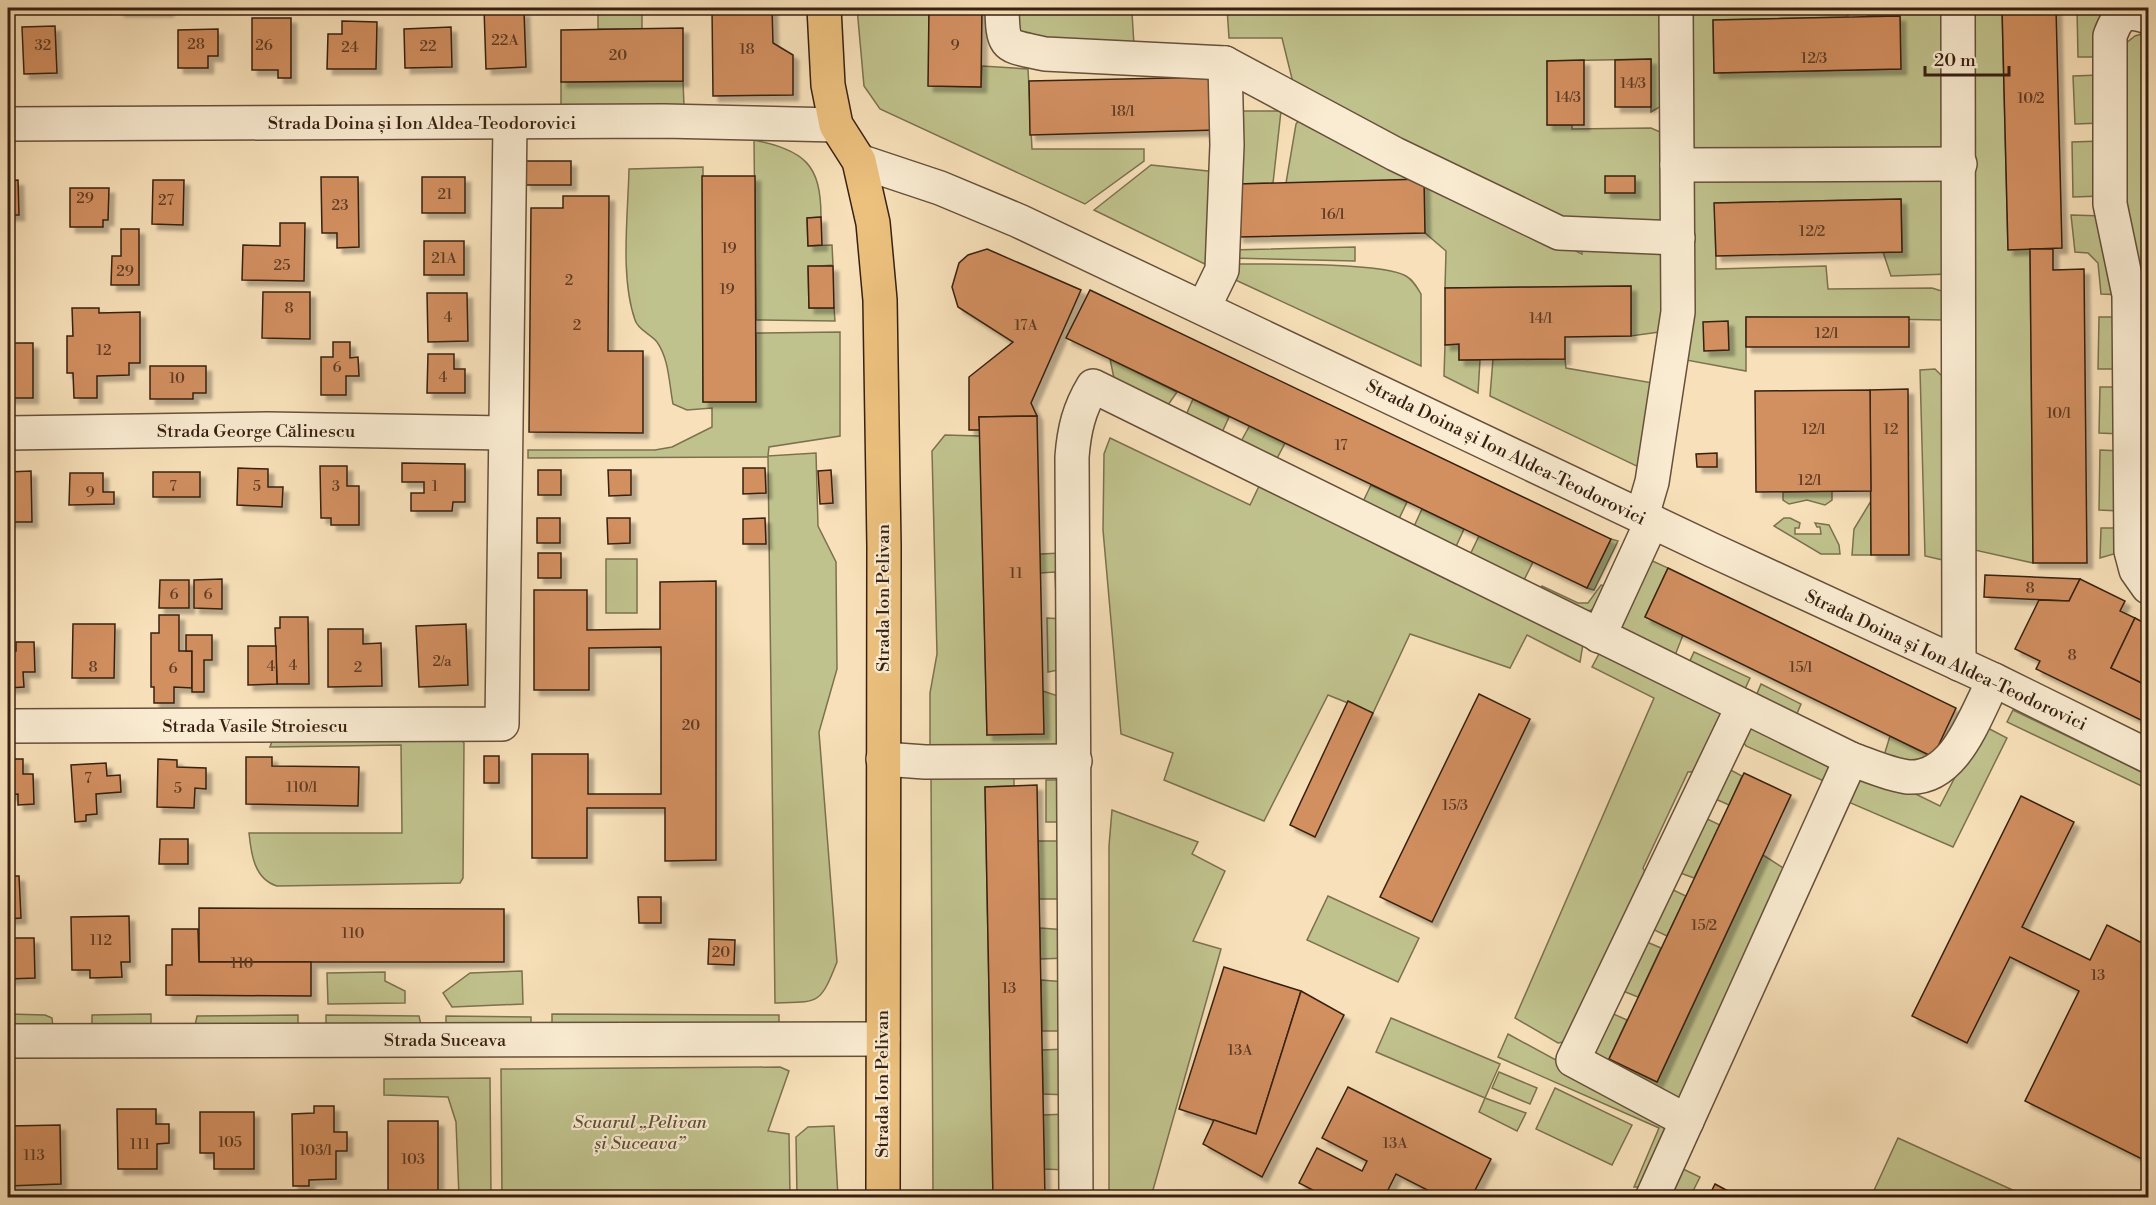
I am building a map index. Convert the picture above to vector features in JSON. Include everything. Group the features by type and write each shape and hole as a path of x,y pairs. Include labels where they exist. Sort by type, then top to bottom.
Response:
{"main road":[{"name":"Strada Ion Pelivan","path":"824,8 828,85 836,126 859,161 876,240 881,331 883,1197"}],"street":[{"path":"1002,8 1002,36 1008,44 1019,48 1046,54 1225,63 1395,154 1559,234 1678,238"},
{"path":"1599,636 1647,519 1676,342 1678,238 1676,8"},
{"path":"1958,8 1959,664"},
{"path":"2148,17 2137,13 2125,14 2115,21 2110,36 2110,204 2129,295 2132,551 2136,570 2148,587"},
{"path":"1204,307 1222,270 1227,145 1225,63"},
{"name":"Strada Doina și Ion Aldea-Teodorovici","path":"8,124 664,121 836,126"},
{"path":"505,433 510,123"},
{"name":"Strada Doina și Ion Aldea-Teodorovici","path":"859,161 940,188 1019,221 1647,519 1994,680 2148,756"},
{"path":"1677,165 1960,164"},
{"path":"1076,1197 1072,457 1075,429 1082,405 1093,386 1851,759 1908,777 1934,774 1954,754 1994,680"},
{"name":"Strada George Călinescu","path":"8,433 267,429 505,433"},
{"name":"Strada Vasile Stroiescu","path":"8,726 502,724 505,433"},
{"path":"1687,1121 1573,1060 1743,706"},
{"path":"883,759 925,762 1075,761"},
{"path":"1652,1197 1851,759"},
{"name":"Strada Suceava","path":"8,1041 883,1039"}],"green space":[{"path":"598,8 642,8 642,29 598,29"},
{"path":"857,8 929,8 929,86 981,87 982,66 1028,69 1032,149 1144,149 1144,161 1085,204 880,109 864,86"},
{"path":"1009,8 1208,8 1132,13 1134,45 1038,45 1017,34"},
{"path":"1227,8 1666,8 1663,105 1651,112 1651,59 1547,61 1548,125 1572,125 1572,129 1651,128 1667,135 1665,220 1654,224 1558,226 1295,91 1282,38 1229,38"},
{"path":"1847,8 1848,17 1713,20 1714,73 1900,69 1900,16 1868,16 1872,8 1944,8 1947,145 1939,152 1693,159 1689,12 1694,9"},
{"path":"1969,8 2002,8 2008,249 2030,249 2033,563 1970,549"},
{"path":"2077,8 2102,8 2103,57 2078,57"},
{"path":"2148,32 2148,576 2116,210 2125,44 2135,36"},
{"path":"2100,75 2102,123 2075,124 2073,76"},
{"path":"683,81 684,106 561,107 561,82"},
{"path":"1240,111 1281,111 1273,183 1237,184"},
{"path":"1300,119 1582,254 1582,247 1662,253 1666,331 1631,336 1631,286 1445,288 1446,251 1425,233 1286,183 1296,124"},
{"path":"754,140 786,149 806,162 813,172 818,184 821,217 807,218 808,246 832,245 833,265 808,267 809,308 834,308 835,321 756,320"},
{"path":"2101,141 2102,196 2073,197 2072,142"},
{"path":"1151,165 1217,172 1213,268 1094,210"},
{"path":"703,167 703,402 756,402 756,333 840,332 840,436 769,447 768,456 816,453 818,526 836,562 837,669 819,732 837,962 822,994 809,1001 801,1002 775,1003 768,457 528,458 528,450 655,450 672,447 712,427 712,408 687,410 673,404 661,349 635,320 630,303 626,265 629,169"},
{"path":"1945,177 1949,274 1891,276 1883,252 1902,252 1901,199 1715,203 1716,269 1826,266 1828,289 1932,288 1945,292 1945,320 1746,317 1746,371 1686,360 1690,178"},
{"path":"2071,215 2104,216 2123,295 2101,294 2098,263 2088,253 2075,252"},
{"path":"1355,247 1355,261 1229,258 1230,250"},
{"path":"1230,264 1349,266 1393,271 1406,276 1421,294 1421,366 1229,277"},
{"path":"2099,317 2123,317 2122,369 2098,369"},
{"path":"1459,344 1459,360 1480,360 1478,393 1444,376 1445,345"},
{"path":"1110,359 1177,392 1163,412 1116,388"},
{"path":"1493,359 1565,359 1566,368 1659,384 1647,471 1490,396"},
{"path":"1935,369 1942,376 1947,561 1925,556 1920,370"},
{"path":"2100,387 2123,387 2121,434 2099,433"},
{"path":"1193,399 1229,417 1219,439 1183,422"},
{"path":"1250,425 1285,443 1273,466 1238,447"},
{"path":"945,435 980,436 987,735 1043,691 1064,698 1061,746 930,754 930,693 937,654 932,451"},
{"path":"1110,438 1250,505 1261,482 1381,547 1456,584 1472,583 1583,644 1580,662 1527,635 1510,668 1410,634 1373,713 1328,695 1264,821 1164,780 1173,753 1121,734 1103,530 1104,454"},
{"path":"2100,450 2122,451 2120,511 2099,510"},
{"path":"1371,485 1407,502 1397,523 1361,506"},
{"path":"1832,491 1832,500 1825,505 1807,500 1789,504 1783,500 1783,492"},
{"path":"1871,501 1871,555 1852,555 1854,529"},
{"path":"1422,509 1464,529 1453,553 1411,533"},
{"path":"1784,518 1800,523 1799,528 1795,528 1795,534 1821,534 1820,527 1817,527 1815,523 1829,525 1839,545 1840,554 1821,554 1774,526"},
{"path":"2101,528 2120,528 2117,553 2100,558"},
{"path":"1479,536 1533,562 1521,586 1467,561"},
{"path":"1611,539 1618,541 1594,590 1587,588"},
{"path":"1062,553 1064,594 1056,596 1055,572 1040,573 1040,554"},
{"path":"1646,558 1668,568 1645,617 1683,635 1674,658 1610,630"},
{"path":"606,559 637,559 637,613 606,613"},
{"path":"1601,585 1609,587 1599,605 1588,612 1538,594 1542,586 1578,603 1588,603"},
{"path":"1047,618 1063,619 1063,669 1048,672"},
{"path":"1600,652 1728,706 1703,771 1688,772 1643,868 1651,884 1569,1041 1558,1043 1515,1018 1654,698 1592,667"},
{"path":"1694,652 1750,678 1744,691 1688,665"},
{"path":"1761,684 1801,704 1796,716 1756,696"},
{"path":"2013,710 2148,775 2148,789 2007,722"},
{"path":"1751,723 1836,768 1826,782 1746,746 1740,737"},
{"path":"1982,725 2007,738 1953,847 1846,801 1859,777 1879,776 1940,806"},
{"path":"454,732 464,743 463,878 460,883 277,886 263,878 255,864 249,833 402,833 401,745 270,747 272,741"},
{"path":"1890,736 1931,756 1920,765 1883,759"},
{"path":"1725,767 1742,776 1729,805 1711,797"},
{"path":"931,772 1014,773 1014,786 985,787 993,1197 933,1197"},
{"path":"1046,780 1059,780 1064,822 1046,822"},
{"path":"1112,810 1198,842 1192,854 1225,871 1193,941 1221,949 1151,1197 1109,1197 1109,846"},
{"path":"1701,816 1720,825 1694,878 1675,871"},
{"path":"1038,841 1066,841 1066,899 1039,899"},
{"path":"1763,855 1785,869 1677,1106 1597,1068 1589,1049 1609,1012 1627,1020 1609,1059 1657,1082"},
{"path":"1667,887 1686,896 1667,936 1648,927"},
{"path":"1328,896 1419,938 1398,982 1307,940"},
{"path":"1040,928 1067,930 1067,958 1040,959"},
{"path":"1642,940 1661,948 1638,997 1618,989"},
{"path":"522,971 523,1004 452,1007 443,993 470,973"},
{"path":"385,972 385,981 405,991 405,1003 328,1004 327,973"},
{"path":"1041,980 1066,982 1067,1031 1042,1031"},
{"path":"8,1014 45,1015 52,1018 53,1028 8,1028"},
{"path":"151,1014 151,1027 92,1028 92,1015"},
{"path":"552,1014 779,1015 779,1026 552,1026"},
{"path":"298,1015 298,1027 195,1026 197,1016"},
{"path":"326,1015 419,1016 421,1025 326,1026"},
{"path":"446,1016 531,1017 531,1025 446,1025"},
{"path":"1391,1018 1500,1064 1485,1098 1376,1052"},
{"path":"1508,1034 1677,1126 1642,1187 1634,1187 1659,1128 1498,1057"},
{"path":"1066,1049 1068,1095 1043,1094 1042,1050"},
{"name":"Scuarul „Pelivan și Suceava”","path":"780,1067 789,1071 768,1131 789,1134 790,1197 502,1197 501,1069"},
{"path":"1499,1072 1537,1088 1530,1104 1492,1088"},
{"path":"490,1078 491,1197 459,1197 456,1122 448,1097 384,1095 384,1079"},
{"path":"1555,1088 1632,1125 1612,1165 1536,1129"},
{"path":"1485,1098 1526,1113 1517,1131 1479,1112"},
{"path":"1067,1114 1066,1170 1044,1169 1043,1115"},
{"path":"834,1126 838,1197 797,1197 796,1137 808,1127"},
{"path":"1898,1138 2028,1197 1871,1197"},
{"path":"1683,1169 1700,1177 1690,1197 1670,1196"}],"building":[{"path":"119,8 168,8 168,11 119,11"},
{"path":"484,8 496,8 496,12 524,11 526,67 486,69"},
{"path":"712,8 772,8 773,43 793,55 793,95 713,96"},
{"path":"929,8 982,8 981,87 928,86"},
{"path":"2002,8 2056,8 2062,248 2008,250"},
{"path":"1900,16 1901,69 1714,73 1713,20"},
{"path":"252,18 291,18 291,78 278,78 278,70 252,70"},
{"path":"342,21 377,22 376,69 327,69 328,34 342,34"},
{"path":"55,26 57,73 24,74 22,27"},
{"path":"451,27 452,67 405,68 404,29"},
{"path":"683,28 683,81 561,82 561,30"},
{"path":"218,29 218,56 208,56 208,68 178,68 178,30"},
{"path":"1651,59 1651,107 1615,107 1615,60"},
{"path":"1584,60 1584,125 1547,125 1547,61"},
{"path":"1216,77 1217,130 1030,135 1029,81"},
{"path":"525,161 571,161 571,185 525,185"},
{"path":"702,176 755,176 756,402 703,402"},
{"path":"1605,176 1635,176 1635,193 1605,193"},
{"path":"321,177 358,177 359,247 337,248 337,233 322,233"},
{"path":"422,177 465,177 465,213 422,213"},
{"path":"1424,179 1425,233 1238,237 1237,184"},
{"path":"18,180 19,215 8,215 8,181"},
{"path":"153,180 184,180 183,225 152,224"},
{"path":"70,188 109,188 108,220 103,220 103,227 70,227"},
{"path":"563,196 609,196 608,351 643,351 643,433 529,432 531,208 563,208"},
{"path":"1901,199 1902,252 1716,256 1714,203"},
{"path":"821,217 822,245 808,246 807,218"},
{"path":"280,223 305,223 304,281 242,280 243,245 280,246"},
{"path":"121,229 139,229 139,285 111,285 112,256 121,256"},
{"path":"424,241 464,241 464,275 424,275"},
{"path":"987,249 1081,290 1031,403 1037,416 979,417 980,430 969,430 969,377 1013,342 958,307 952,287 959,263 968,255"},
{"path":"2030,249 2053,249 2053,270 2084,269 2087,563 2033,563"},
{"path":"808,266 833,266 834,308 809,308"},
{"path":"1631,286 1631,336 1565,337 1565,359 1459,360 1459,344 1445,345 1445,288"},
{"path":"1090,290 1611,539 1587,588 1066,338"},
{"path":"263,292 310,292 310,339 262,338"},
{"path":"427,293 467,293 468,341 428,342"},
{"path":"72,308 99,308 99,313 140,312 140,363 129,363 129,375 97,376 97,398 74,398 73,373 67,373 67,336 73,336"},
{"path":"1746,317 1909,317 1909,347 1746,347"},
{"path":"1728,321 1729,350 1704,351 1703,322"},
{"path":"333,342 350,342 350,358 358,357 359,376 346,376 346,395 321,395 321,357 333,357"},
{"path":"8,343 33,343 33,398 8,398"},
{"path":"428,354 454,354 454,369 465,369 465,393 427,393"},
{"path":"150,366 206,366 206,393 193,393 193,399 150,399"},
{"path":"1908,389 1909,555 1871,555 1870,390"},
{"path":"1870,390 1871,491 1756,492 1755,391"},
{"path":"1037,416 1044,734 987,735 979,417"},
{"path":"1717,453 1717,467 1697,467 1696,454"},
{"path":"402,463 465,464 465,502 453,502 452,511 411,511 411,493 424,493 424,482 402,482"},
{"path":"320,466 347,466 347,486 359,486 359,525 331,525 331,518 321,518"},
{"path":"238,468 268,469 268,487 283,487 282,507 237,505"},
{"path":"743,468 765,468 766,493 743,494"},
{"path":"538,470 561,470 561,495 538,495"},
{"path":"608,470 631,470 631,495 609,496"},
{"path":"831,470 833,503 820,504 818,471"},
{"path":"31,471 32,522 8,522 8,472"},
{"path":"153,472 200,472 200,497 153,497"},
{"path":"70,473 103,473 103,492 114,492 114,504 69,505"},
{"path":"537,518 560,518 560,543 537,543"},
{"path":"607,518 630,518 630,543 608,544"},
{"path":"765,518 766,544 743,544 743,519"},
{"path":"538,553 561,553 561,578 538,578"},
{"path":"1668,568 1956,708 1933,757 1645,617"},
{"path":"1985,575 2080,579 2069,601 1984,597"},
{"path":"222,579 222,609 194,608 194,580"},
{"path":"2080,579 2125,601 2120,611 2135,618 2111,668 2148,686 2148,713 2145,722 2036,669 2040,661 2015,649 2039,600 2069,601"},
{"path":"160,580 189,580 189,608 159,608"},
{"path":"716,581 716,860 665,861 665,808 587,808 587,858 532,858 532,754 588,754 588,794 661,794 661,647 589,648 589,690 534,690 534,590 587,590 587,630 660,629 660,582"},
{"path":"159,615 179,615 179,651 192,651 192,688 174,687 174,703 154,703 154,687 151,687 151,633 159,633"},
{"path":"280,617 308,617 309,684 277,684 275,628 280,628"},
{"path":"2135,618 2148,625 2148,686 2111,668"},
{"path":"73,624 115,624 114,678 72,678"},
{"path":"466,624 468,685 419,687 416,626"},
{"path":"328,629 363,629 363,644 381,643 382,686 328,687"},
{"path":"186,635 212,635 212,660 204,660 204,692 192,692 192,651 186,651"},
{"path":"16,642 34,642 35,672 23,672 24,687 8,688 8,651 16,651"},
{"path":"248,646 276,646 277,684 248,685"},
{"path":"1479,694 1530,719 1432,922 1380,897"},
{"path":"1348,701 1373,713 1315,837 1290,825"},
{"path":"484,756 499,756 499,783 484,783"},
{"path":"246,757 272,757 272,766 359,767 358,806 246,804"},
{"path":"8,759 23,759 23,774 33,774 34,804 18,805 18,794 8,795"},
{"path":"158,759 177,760 177,767 206,768 206,789 195,788 194,808 157,807"},
{"path":"106,763 107,776 120,775 121,792 96,794 97,814 86,815 86,821 75,822 71,765"},
{"path":"1744,773 1791,795 1657,1082 1609,1059"},
{"path":"1037,785 1045,1198 993,1198 985,787"},
{"path":"2021,796 2074,822 2022,927 2090,960 2107,925 2148,946 2148,1162 2025,1101 2079,991 2010,957 1967,1043 1912,1016"},
{"path":"160,839 188,839 188,864 159,864"},
{"path":"8,876 19,876 21,918 8,919"},
{"path":"638,897 661,897 661,923 639,923"},
{"path":"199,908 504,909 504,962 199,962"},
{"path":"129,916 130,962 121,962 122,977 90,978 90,970 72,970 71,917"},
{"path":"172,929 198,929 199,962 311,962 311,996 166,995 166,965 172,965"},
{"path":"8,938 34,938 35,978 8,979"},
{"path":"709,939 735,940 734,965 708,964"},
{"path":"1224,967 1301,991 1256,1134 1179,1109"},
{"path":"1301,991 1344,1015 1262,1177 1203,1144 1214,1120 1256,1134"},
{"path":"1348,1087 1491,1159 1471,1198 1443,1198 1396,1174 1387,1192 1399,1198 1328,1198 1299,1183 1317,1148 1362,1171 1367,1161 1322,1138"},
{"path":"314,1106 334,1106 334,1132 347,1132 347,1151 336,1151 336,1179 309,1180 309,1186 293,1186 292,1114 314,1113"},
{"path":"117,1109 156,1109 156,1124 169,1124 169,1143 157,1144 157,1169 118,1169"},
{"path":"200,1112 254,1112 254,1169 214,1169 214,1153 200,1153"},
{"path":"388,1121 438,1121 438,1198 388,1198"},
{"path":"60,1125 61,1184 8,1186 8,1126"},
{"path":"1715,1184 1741,1198 1708,1198"}]}
